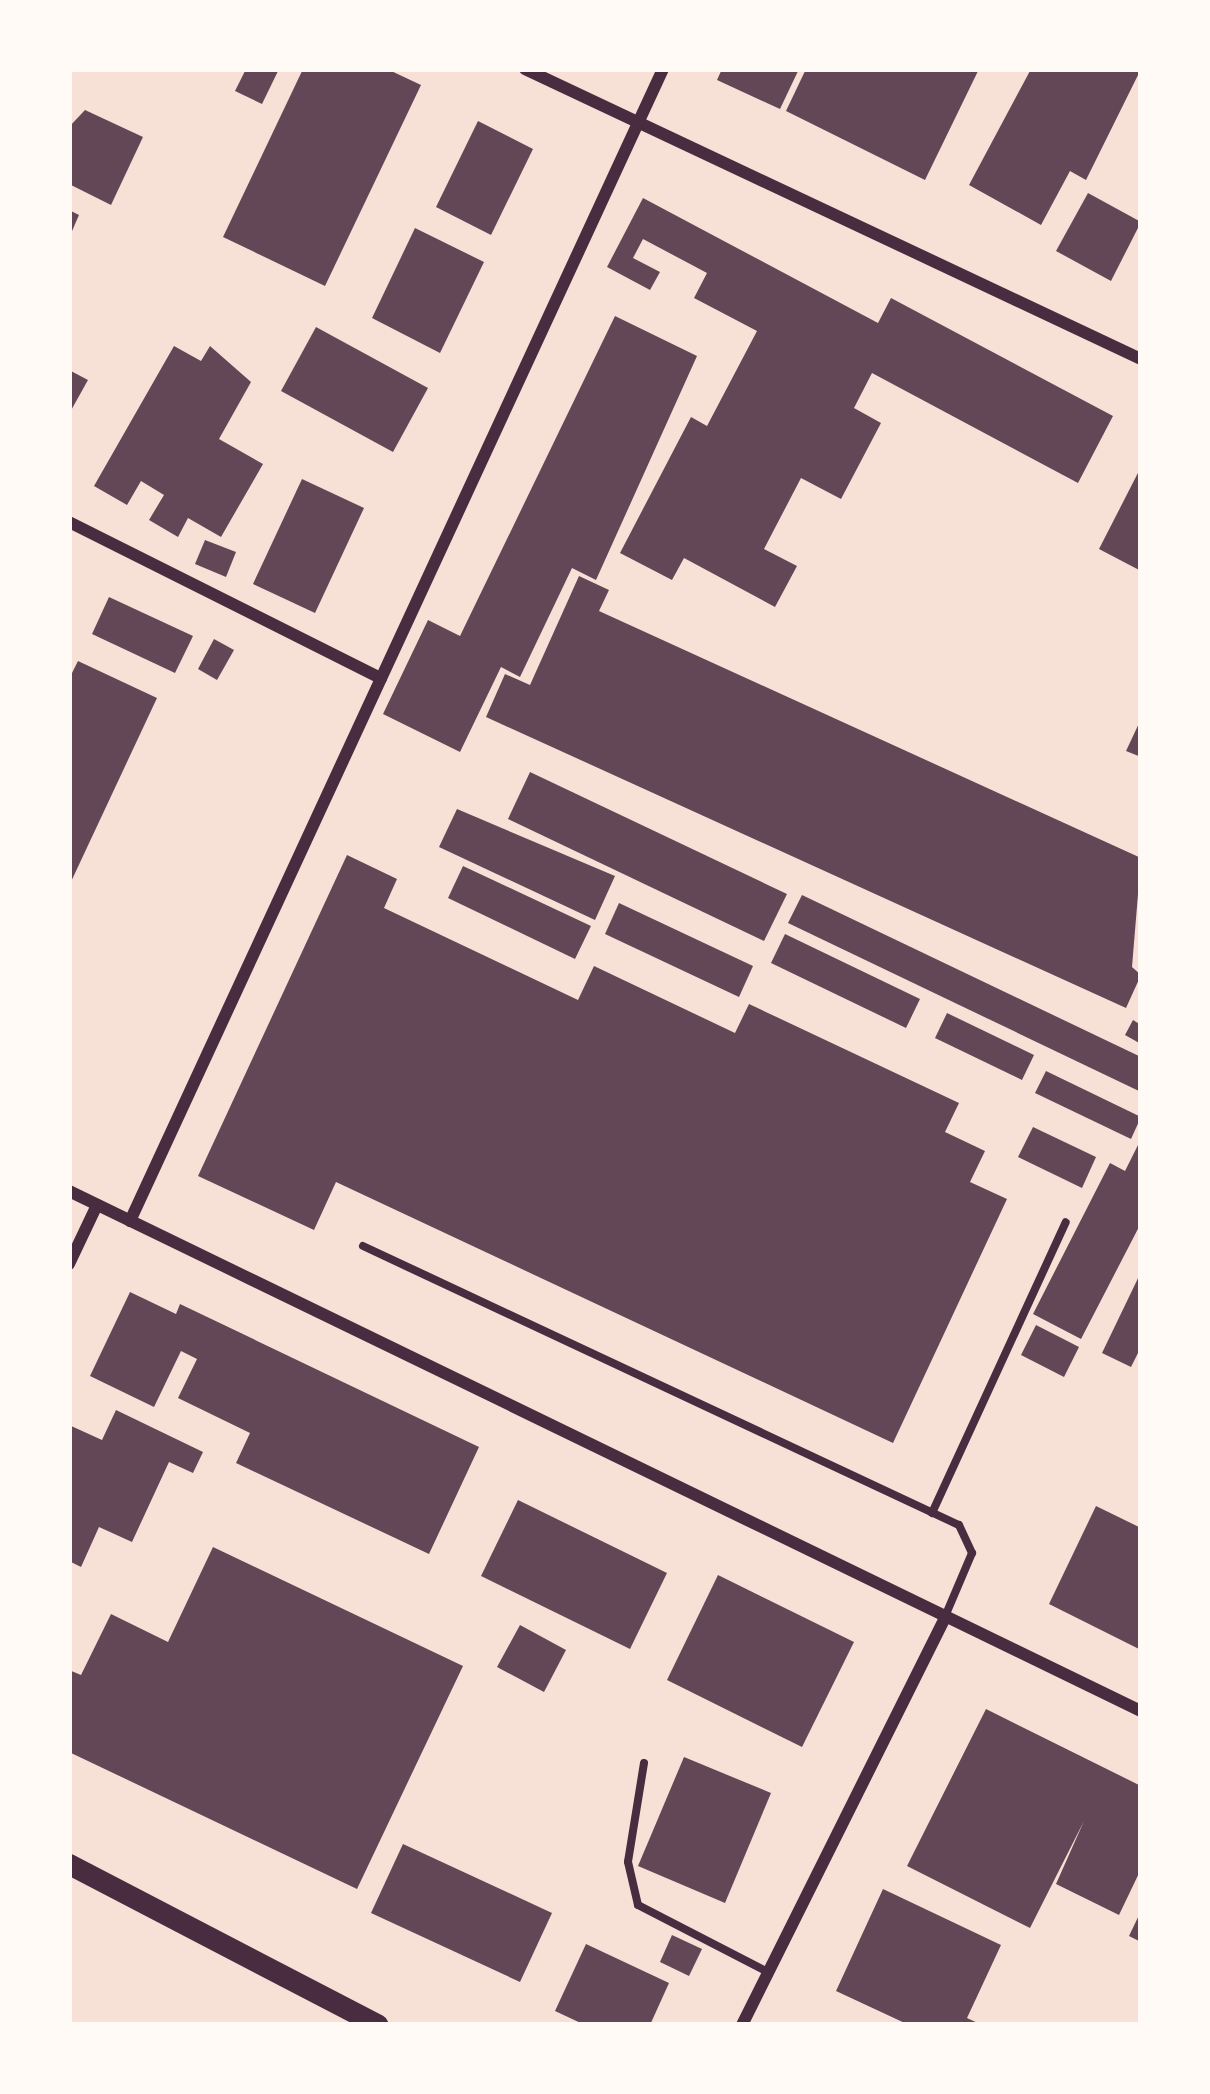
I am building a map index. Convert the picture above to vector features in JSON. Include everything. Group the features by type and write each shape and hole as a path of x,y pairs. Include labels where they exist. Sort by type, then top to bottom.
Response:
{"street":[{"path":"525,69 1141,359"},
{"path":"130,1221 663,69"},
{"path":"69,523 381,678"},
{"path":"69,1192 943,1621 1141,1711"},
{"path":"69,1264 98,1205"},
{"path":"742,2025 943,1621"},
{"path":"69,1864 378,2025"}],"lane":[{"path":"932,1513 1066,1222"},
{"path":"363,1246 959,1525 972,1553 943,1621"},
{"path":"644,1762 628,1862 638,1905 769,1972"}],"building":[{"path":"246,69 279,69 262,104 235,91"},
{"path":"303,69 387,69 421,85 325,286 223,237"},
{"path":"722,69 799,69 780,109 717,80"},
{"path":"806,69 979,69 925,180 786,111"},
{"path":"1031,69 1141,69 1086,180 1070,171 1041,225 969,185"},
{"path":"85,110 143,137 111,205 69,184 69,127"},
{"path":"478,121 533,149 491,235 436,207"},
{"path":"1088,193 1141,222 1111,281 1056,251"},
{"path":"643,198 878,323 891,298 1113,416 1078,483 872,373 854,408 881,423 841,499 801,478 764,549 797,566 775,607 684,558 672,580 620,553 691,417 707,426 757,331 694,298 707,273 643,239 633,258 660,272 650,290 607,267"},
{"path":"69,210 79,215 69,238"},
{"path":"415,228 484,262 440,353 372,318"},
{"path":"615,316 697,356 596,580 572,568 520,677 501,667 460,752 383,714 428,620 460,636"},
{"path":"316,327 428,388 393,452 281,391"},
{"path":"174,346 201,361 210,346 251,382 219,439 263,464 221,537 188,518 178,537 149,520 164,495 141,481 127,505 94,486"},
{"path":"69,370 88,380 69,414"},
{"path":"1141,467 1141,571 1099,549"},
{"path":"302,479 364,508 315,613 253,584"},
{"path":"205,540 236,552 226,577 195,564"},
{"path":"579,576 609,590 599,611 1141,858 1132,967 1141,975 1126,1008 486,717 505,674 530,685"},
{"path":"109,597 193,636 175,673 92,634"},
{"path":"214,639 234,650 217,680 198,669"},
{"path":"78,661 157,698 69,886 69,679"},
{"path":"1141,719 1141,757 1126,751"},
{"path":"530,772 787,894 764,941 508,819"},
{"path":"457,809 615,876 595,920 439,847"},
{"path":"347,855 397,879 384,908 578,1000 594,966 735,1033 749,1004 959,1103 945,1132 985,1151 970,1182 1007,1199 893,1443 336,1182 314,1230 198,1176"},
{"path":"463,866 591,926 575,959 448,898"},
{"path":"802,895 1141,1057 1141,1092 788,923"},
{"path":"619,903 753,966 739,997 605,934"},
{"path":"785,934 920,999 906,1028 771,963"},
{"path":"947,1013 1034,1055 1022,1080 935,1038"},
{"path":"1133,1020 1141,1025 1141,1044 1125,1035"},
{"path":"1046,1071 1141,1117 1131,1139 1035,1093"},
{"path":"1033,1127 1096,1157 1082,1188 1018,1157"},
{"path":"1141,1139 1141,1223 1081,1339 1033,1314 1110,1163 1125,1171"},
{"path":"1141,1272 1141,1347 1131,1367 1102,1353"},
{"path":"130,1292 176,1314 180,1304 479,1447 429,1554 236,1463 250,1433 178,1398 197,1359 181,1351 154,1407 90,1376"},
{"path":"1036,1325 1079,1347 1064,1377 1021,1355"},
{"path":"116,1410 203,1452 193,1473 169,1462 132,1542 99,1527 81,1567 69,1561 69,1425 102,1440"},
{"path":"518,1500 667,1573 630,1649 481,1576"},
{"path":"1096,1506 1141,1528 1141,1650 1049,1604"},
{"path":"213,1547 463,1666 357,1889 69,1752 69,1670 81,1675 111,1614 168,1642"},
{"path":"718,1575 854,1642 802,1747 667,1680"},
{"path":"520,1625 566,1650 544,1692 497,1667"},
{"path":"986,1709 1141,1786 1141,1869 1119,1915 1056,1884 1084,1821 1030,1928 907,1866"},
{"path":"684,1757 771,1793 725,1903 638,1866"},
{"path":"403,1844 552,1913 520,1982 371,1913"},
{"path":"883,1889 1001,1945 967,2018 982,2025 909,2025 836,1991"},
{"path":"1141,1911 1141,1942 1129,1936"},
{"path":"672,1935 702,1949 689,1976 660,1962"},
{"path":"586,1944 669,1983 650,2025 585,2025 555,2011"}]}
